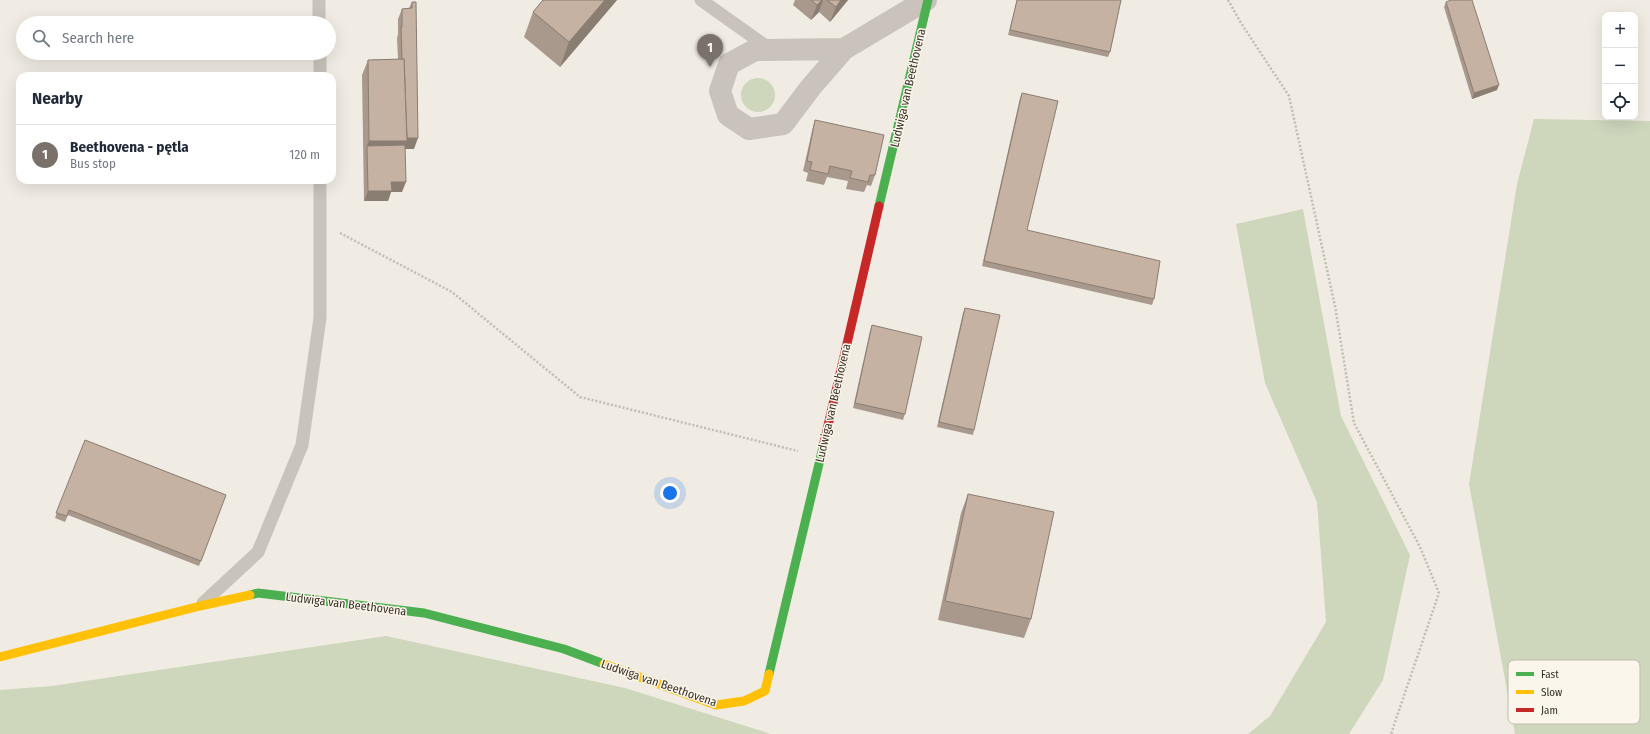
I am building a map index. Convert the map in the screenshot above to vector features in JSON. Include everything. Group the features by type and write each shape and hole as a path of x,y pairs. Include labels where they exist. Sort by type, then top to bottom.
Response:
{"street":[{"name":"Ludwiga van Beethovena","path":"844,49 755,50 729,64 720,91 728,114 749,129 784,124 811,87 844,49 927,0"},
{"name":"Ludwiga van Beethovena","path":"0,657 200,606 258,593 424,613 564,649 716,705 744,701 765,690 927,0"}],"lane":[{"path":"319,0 320,16"},
{"path":"701,0 772,50"},
{"path":"320,60 320,72"},
{"path":"200,606 258,552 302,445 320,318 320,184"}],"path":[{"path":"1228,0 1241,23 1289,96 1335,306 1354,423 1420,548 1439,593 1391,734"},
{"path":"320,222 452,292 580,397 821,456"}],"green space":[{"path":"758,78 770,83 775,95 770,107 758,112 746,107 741,95 746,83"},
{"path":"1534,119 1650,121 1650,734 1515,734 1513,724 1640,724 1640,660 1508,660 1508,696 1469,484 1517,184"},
{"path":"1303,209 1341,416 1410,555 1383,680 1349,734 1248,734 1270,716 1326,622 1317,502 1265,383 1236,224"},
{"path":"386,636 625,688 771,734 0,734 0,690 52,686"}],"building":[{"path":"543,0 605,0 569,42 533,12"},
{"path":"811,0 822,0 817,5"},
{"path":"827,0 841,0 836,7"},
{"path":"1017,0 1121,0 1110,52 1010,30"},
{"path":"1451,0 1472,0 1499,85 1474,93 1446,2"},
{"path":"412,2 416,2 418,138 407,138 404,59 402,59 402,9 412,8"},
{"path":"404,59 407,141 369,141 368,60"},
{"path":"1022,93 1058,101 1027,230 1160,261 1154,299 984,261"},
{"path":"815,120 884,135 875,175 870,175 868,182 850,178 852,171 830,166 828,174 810,170 812,162 807,161"},
{"path":"405,145 406,182 391,182 392,191 368,191 367,146"},
{"path":"965,308 1000,315 974,430 939,422"},
{"path":"872,325 922,337 905,414 855,403"},
{"path":"85,440 226,495 201,561 69,510 67,516 56,513"},
{"path":"968,494 1054,512 1031,619 945,601"}],"traffic: fast":[{"path":"879,206 928,0"},
{"path":"769,674 823,447"},
{"path":"250,595 258,593 424,613 564,649 604,664"}],"traffic: slow":[{"path":"0,657 200,606 250,595"},
{"path":"604,664 716,705 744,701 765,691 769,674"}],"traffic: jam":[{"path":"823,447 879,206"}],"place":[{"name":"Beethovena - pętla","path":"710,67"}]}
